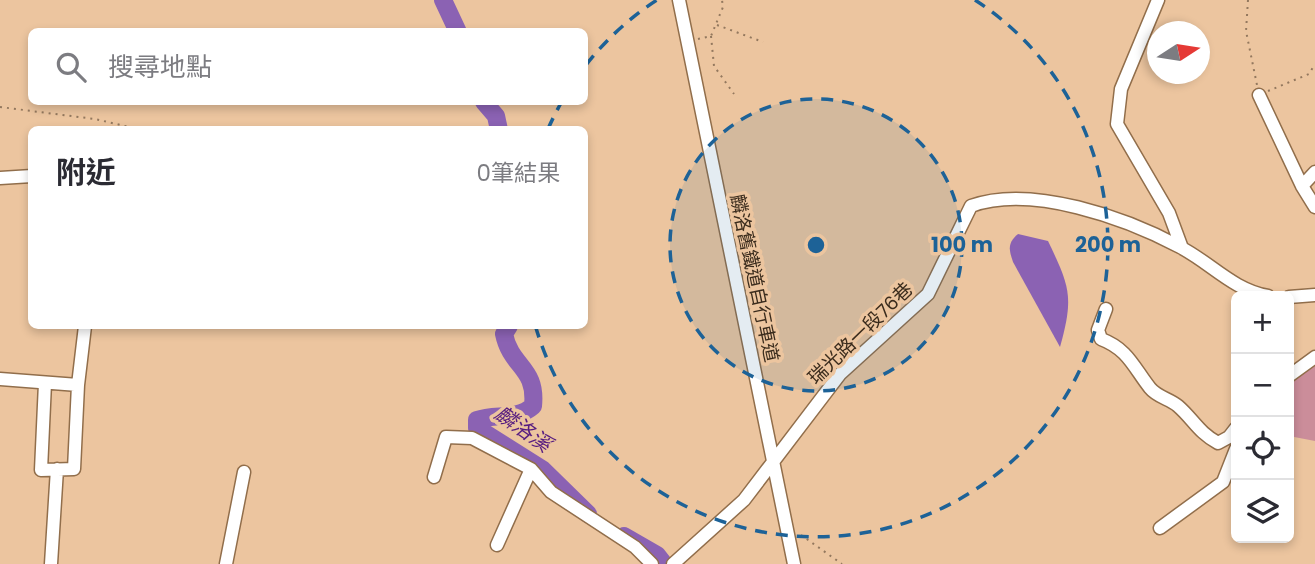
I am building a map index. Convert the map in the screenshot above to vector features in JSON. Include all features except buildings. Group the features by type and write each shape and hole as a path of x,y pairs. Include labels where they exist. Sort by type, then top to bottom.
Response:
{"street":[{"name":"麟洛舊鐵道自行車道","path":"679,0 794,564"},
{"path":"1158,0 1121,89 1117,124 1169,213 1182,248 1241,288 1251,291"},
{"path":"1259,95 1302,186 1315,207"},
{"path":"1302,186 1315,172"},
{"path":"0,178 28,176"},
{"name":"瑞光路一段76巷","path":"673,564 744,500 840,374 928,294 971,206 992,198 1031,198 1124,221 1182,248"},
{"path":"1294,296 1315,295"},
{"path":"1106,309 1098,330 1101,339 1116,344 1130,358 1152,391 1178,406 1202,435 1218,443 1231,434"},
{"path":"45,383 41,470 74,469 78,385 85,329"},
{"path":"1294,372 1315,357"},
{"path":"0,379 78,385"},
{"path":"434,477 446,437 472,438 531,469 551,492 635,547 652,564"},
{"path":"1160,528 1223,482 1231,462"},
{"path":"51,564 57,469"},
{"path":"497,545 531,469"},
{"path":"226,564 244,472"}],"path":[{"path":"722,0 723,7 711,36 714,66 734,94"},
{"path":"1248,0 1246,32 1259,95 1309,74 1315,64"},
{"path":"716,24 763,42"},
{"path":"687,42 711,36"},
{"path":"0,107 95,119 125,126"},
{"path":"786,524 842,564"}],"shaded area":[{"path":"1018,234 1048,241 1061,270 1068,304 1060,347 1013,262 1010,247"},
{"path":"1315,360 1315,441 1294,437 1294,379"}],"waterway":[{"name":"麟洛溪","path":"443,0 456,28"},
{"name":"麟洛溪","path":"487,105 496,116 498,126"},
{"name":"麟洛溪","path":"507,329 504,334 507,345 531,383 533,406 520,414 477,420 477,428 542,469 588,514"},
{"name":"麟洛溪","path":"624,536 657,555 664,564"}]}
